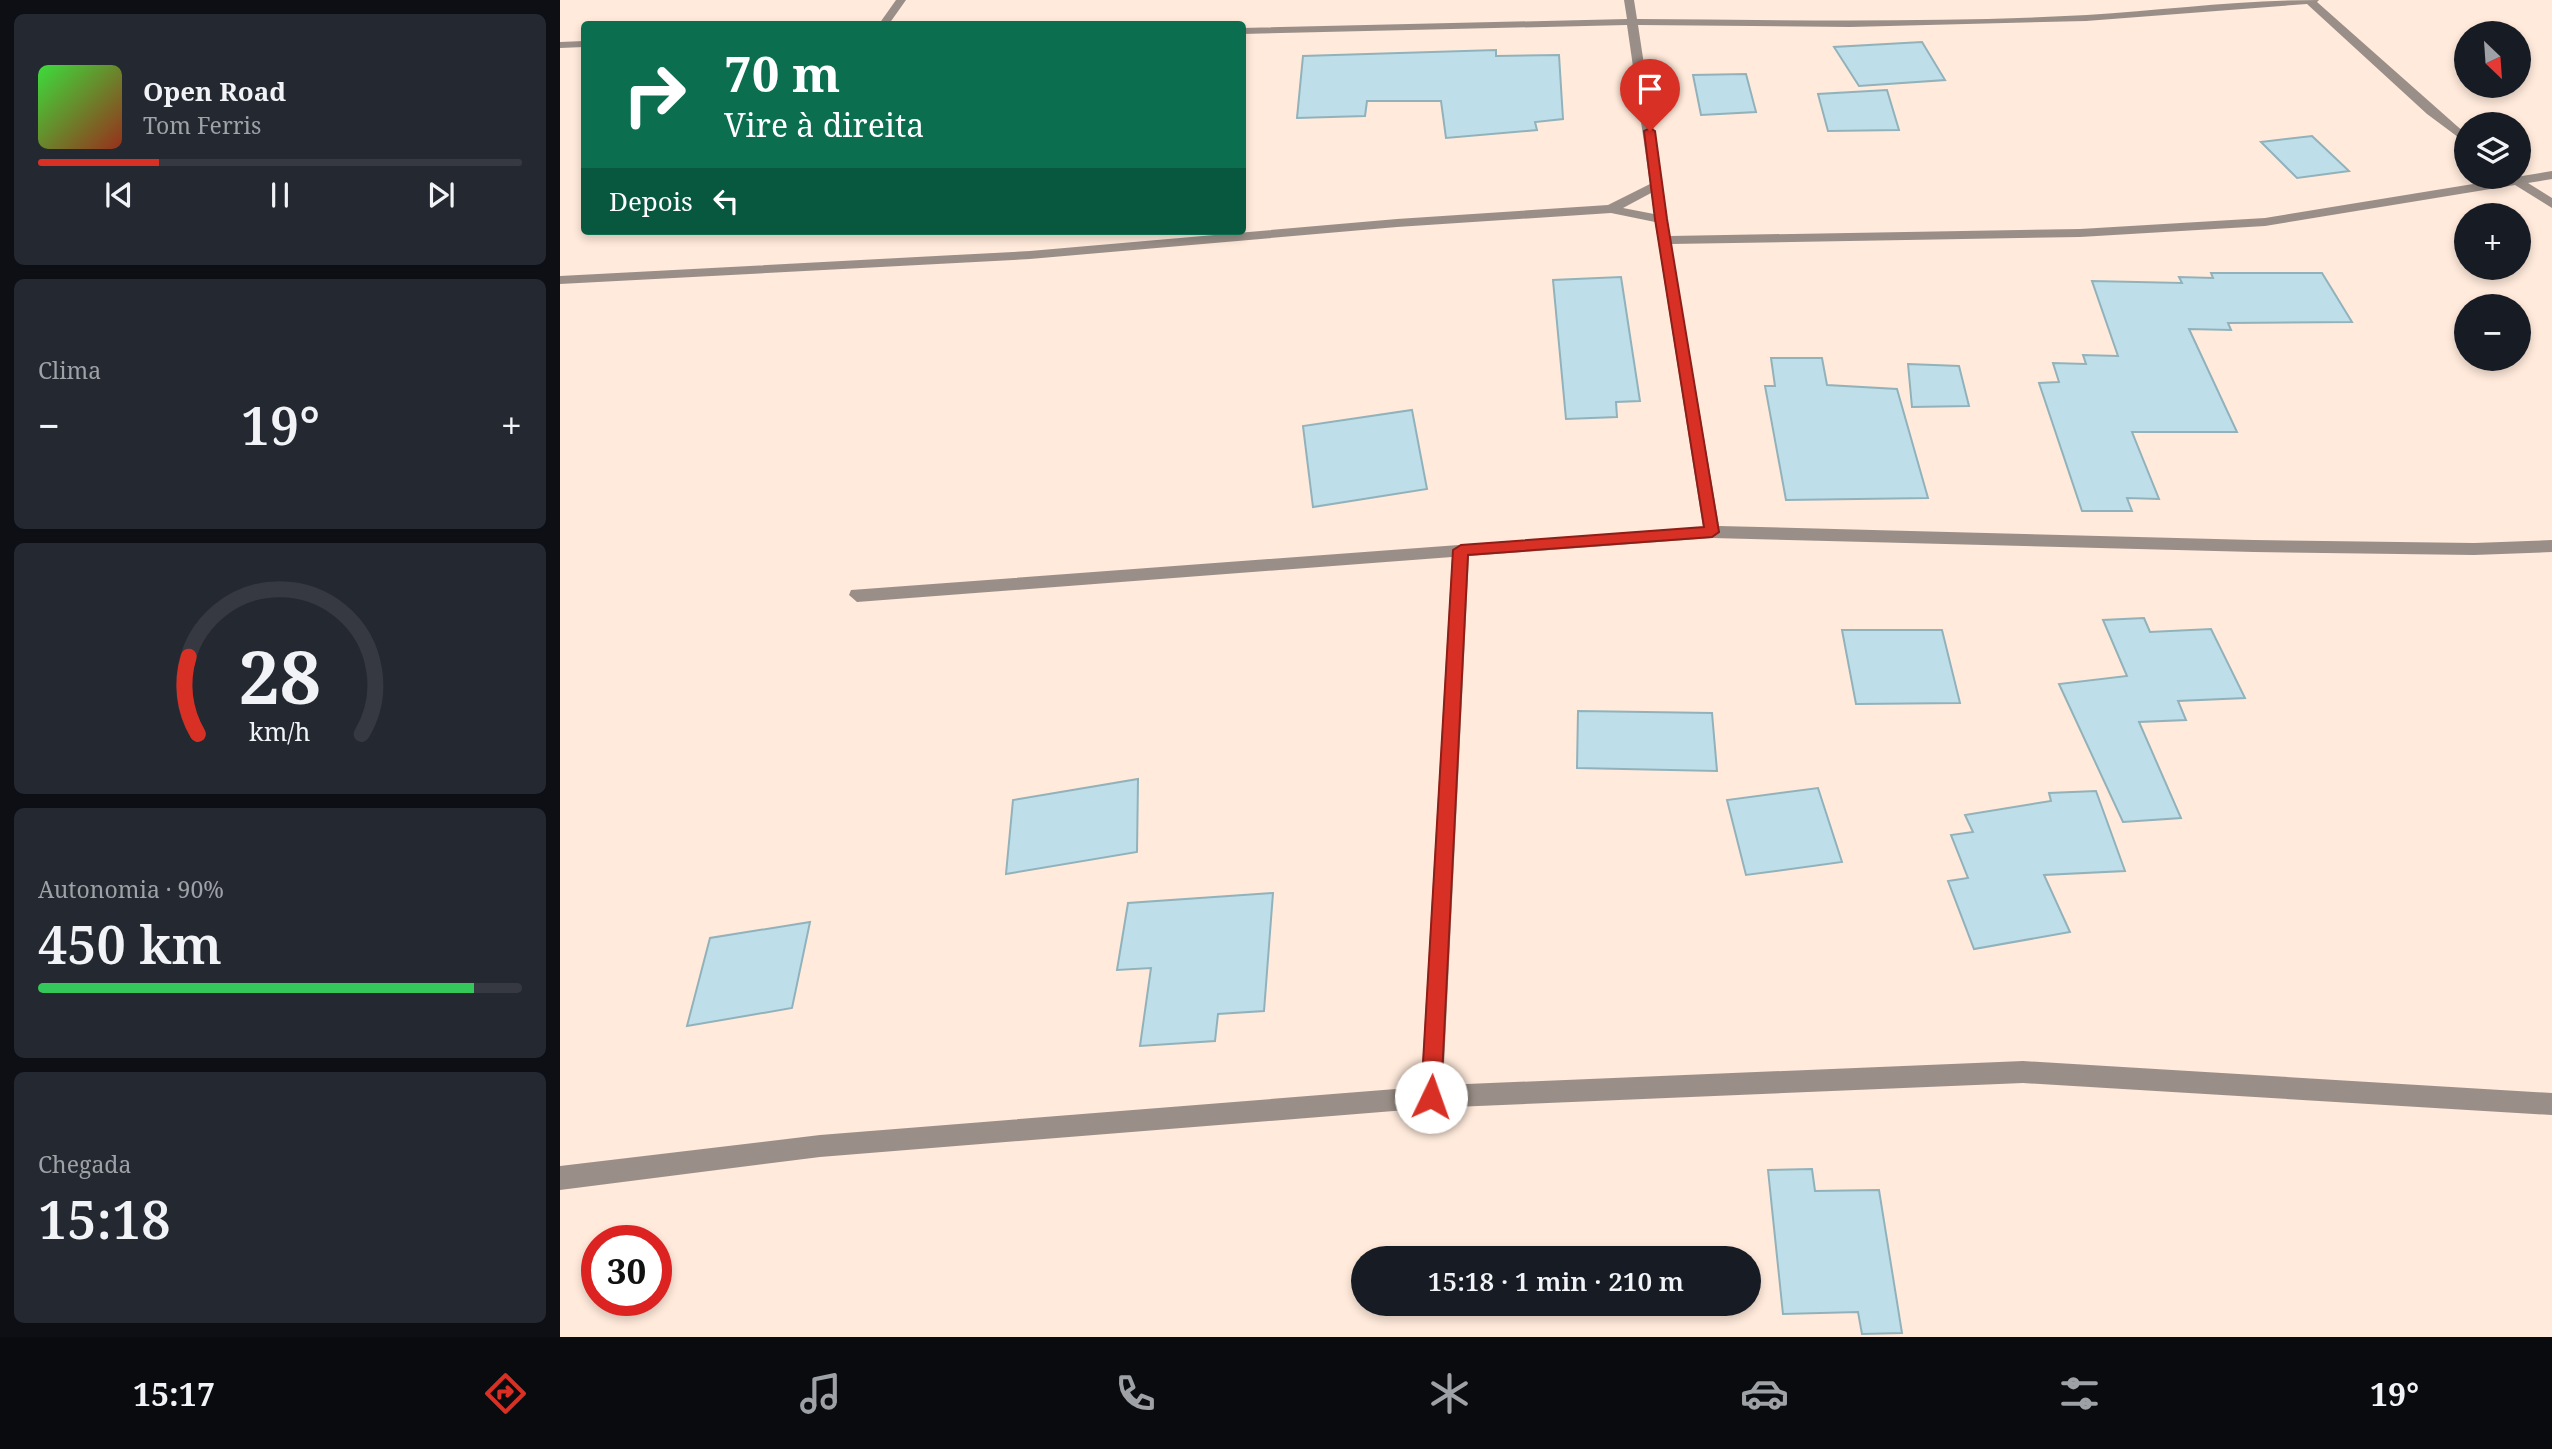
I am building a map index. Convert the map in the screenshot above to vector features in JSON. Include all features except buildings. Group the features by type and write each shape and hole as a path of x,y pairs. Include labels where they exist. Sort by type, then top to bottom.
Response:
{"street":[{"path":"886,21 901,0"},
{"path":"1629,0 1635,22 1664,240 1712,532"},
{"path":"1246,30 1635,22 1850,24 2087,18 2311,0 2431,113 2454,131"},
{"path":"560,45 581,44"},
{"path":"2531,177 2552,175"},
{"path":"1611,209 1657,186"},
{"path":"1664,240 2080,233 2265,222 2458,189"},
{"path":"2530,189 2552,204"},
{"path":"560,280 1030,255 1397,223 1611,209 1661,219"},
{"path":"857,594 1712,532 2241,546 2474,549 2552,546"},
{"path":"1431,1097 1461,550"},
{"path":"560,1178 820,1146 1431,1097 2023,1072 2552,1104"}],"route":[{"path":"1431,1097 1461,550 1712,532 1661,219 1650,131"}]}
